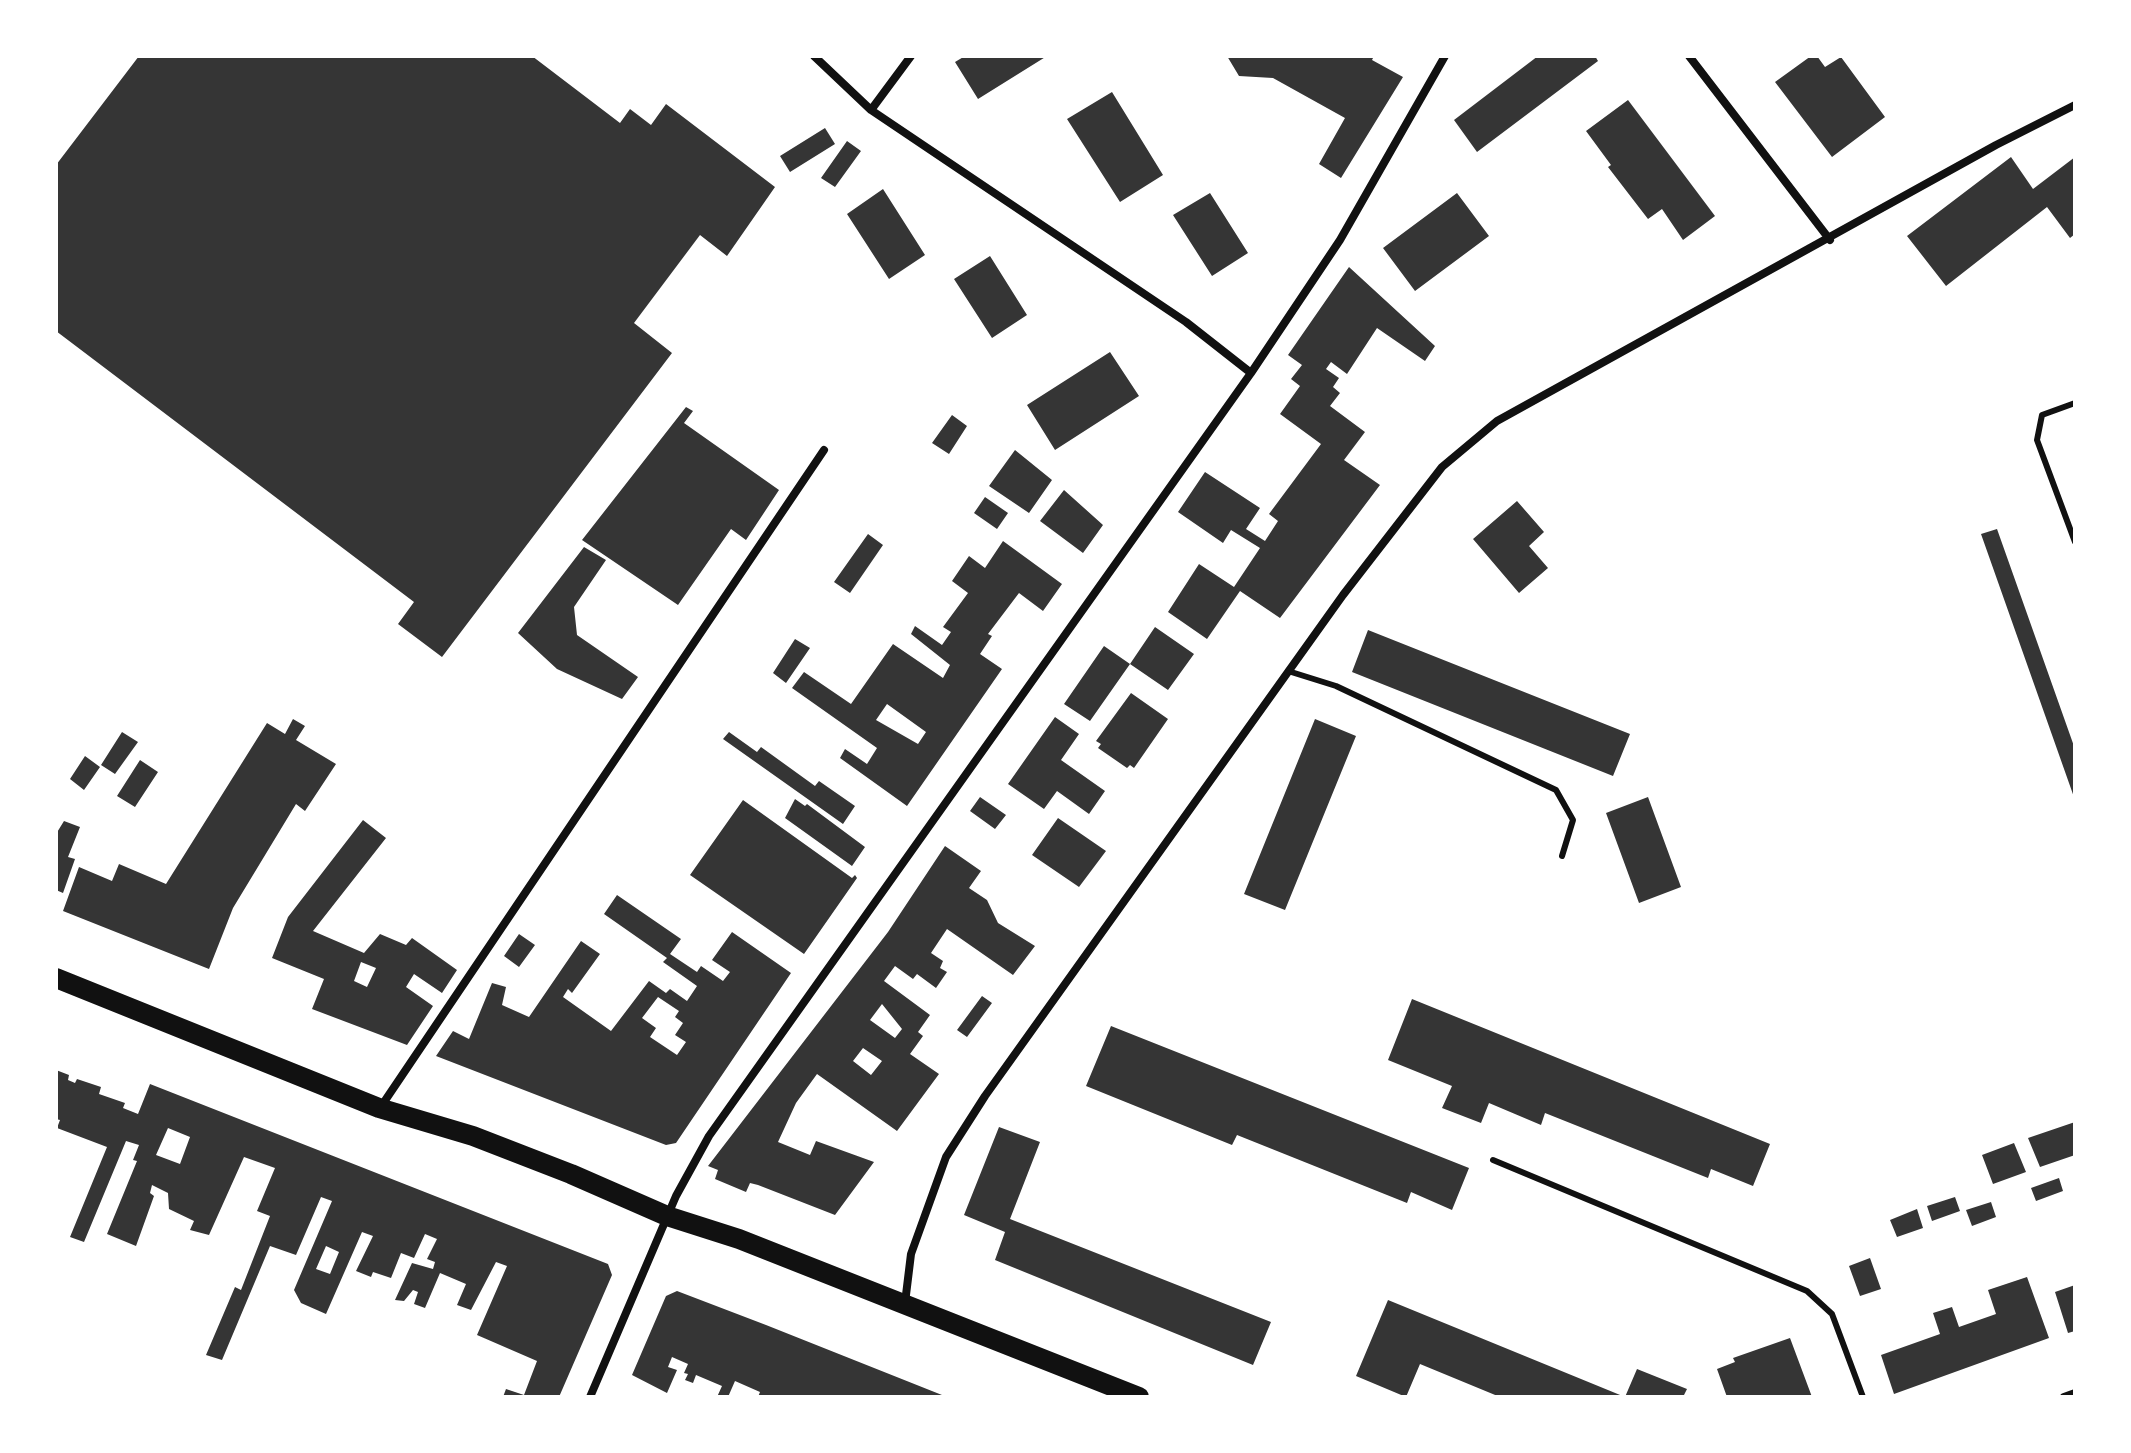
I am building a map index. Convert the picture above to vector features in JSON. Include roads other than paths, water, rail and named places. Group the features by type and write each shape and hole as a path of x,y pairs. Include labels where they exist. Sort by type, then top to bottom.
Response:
{"main road":[{"path":"56,978 379,1108 473,1136 667,1216 739,1239 1139,1397"}],"street":[{"path":"871,110 911,56"},
{"path":"590,1397 667,1216 709,1136 1251,373 1340,240 1445,56"},
{"path":"1689,56 1830,240"},
{"path":"818,60 871,110 1186,322 1251,373"},
{"path":"905,1303 911,1254 946,1157 994,1083 1288,671 1442,467 1497,421 1830,240 1996,145 2075,105"},
{"path":"379,1108 824,450"},
{"path":"2064,1397 2075,1393"}],"lane":[{"path":"2075,403 2042,415 2037,440 2075,542"},
{"path":"1288,671 1336,686 1556,790 1573,820 1562,856"},
{"path":"1493,1160 1807,1291 1832,1314 1863,1397"}]}
